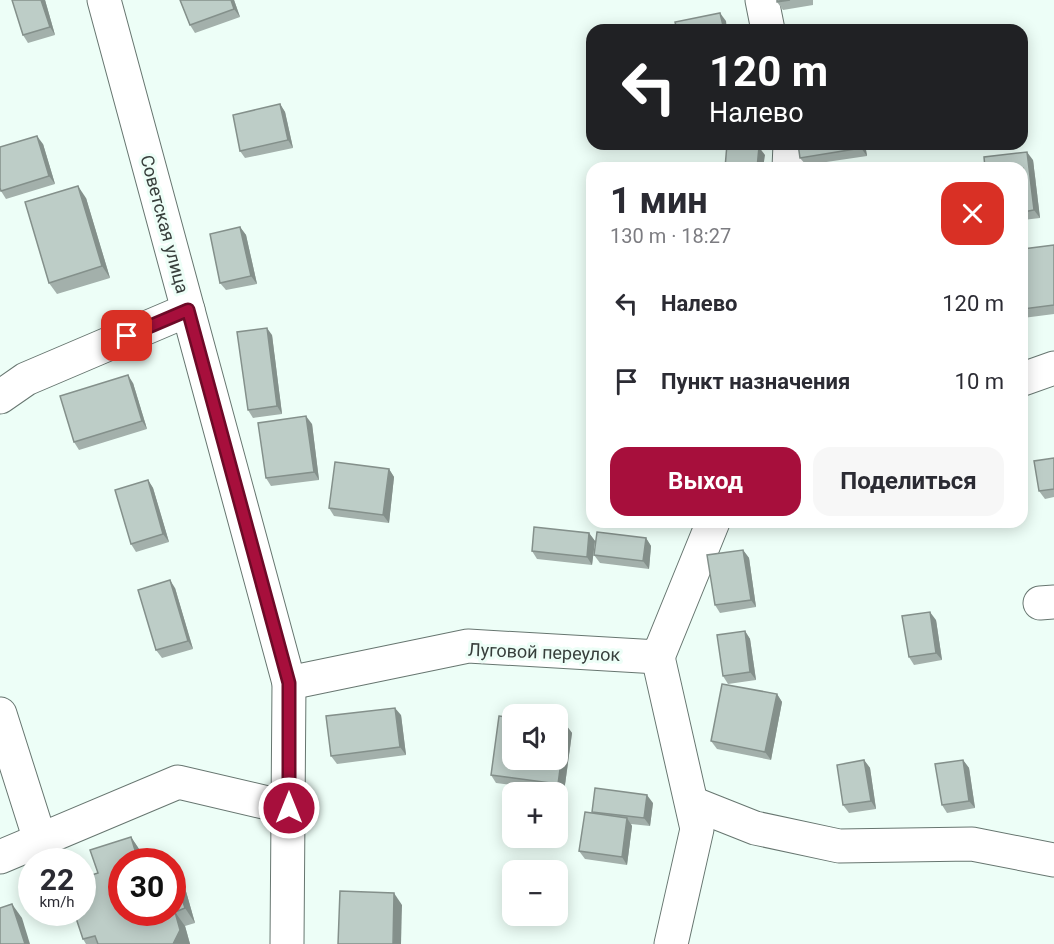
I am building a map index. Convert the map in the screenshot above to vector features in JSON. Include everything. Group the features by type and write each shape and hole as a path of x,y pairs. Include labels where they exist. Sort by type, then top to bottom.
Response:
{"street":[{"name":"Советская улица","path":"104,0 289,683 287,944"},
{"path":"762,0 767,24"},
{"path":"0,397 26,379 188,310"},
{"path":"1028,378 1054,368"},
{"path":"671,944 697,829 658,657 711,528"},
{"name":"Луговой переулок","path":"289,683 468,646 658,657"},
{"path":"0,714 40,840"},
{"path":"0,857 178,782 289,808"},
{"path":"692,803 755,828 839,846 972,844 1054,860"}],"building":[{"path":"12,0 41,0 50,27 23,35"},
{"path":"180,0 231,0 234,9 190,25"},
{"path":"720,13 723,24 676,24 675,22"},
{"path":"280,104 288,140 240,151 233,115"},
{"path":"37,136 49,176 1,191 0,147"},
{"path":"726,150 759,150 758,162 726,162"},
{"path":"799,150 849,150 800,158"},
{"path":"1027,152 1034,210 1028,211 1028,162 984,162 984,157"},
{"path":"78,186 102,266 49,283 25,202"},
{"path":"240,227 251,276 220,283 210,234"},
{"path":"1054,245 1054,305 1028,308 1028,248"},
{"path":"267,328 277,406 248,410 237,332"},
{"path":"128,375 142,421 74,442 60,396"},
{"path":"306,416 314,472 266,478 258,423"},
{"path":"1054,458 1054,489 1039,491 1034,461"},
{"path":"335,462 389,469 383,515 329,508"},
{"path":"148,480 163,534 131,544 115,490"},
{"path":"534,527 589,533 587,557 532,551"},
{"path":"597,532 646,538 643,561 594,555"},
{"path":"743,550 751,600 715,605 707,555"},
{"path":"170,580 188,641 156,650 138,590"},
{"path":"930,612 936,653 909,657 902,616"},
{"path":"745,631 750,672 723,676 717,635"},
{"path":"722,684 777,694 765,752 711,741"},
{"path":"395,708 400,747 331,756 326,716"},
{"path":"499,716 502,716 502,770 560,770 558,782 491,775"},
{"path":"864,760 871,801 843,805 837,765"},
{"path":"963,760 969,801 942,805 935,764"},
{"path":"595,788 647,795 644,818 592,812"},
{"path":"585,812 627,818 622,857 579,851"},
{"path":"131,837 134,848 108,848 108,926 179,926 180,930 173,944 98,944 95,936 83,939 79,926 96,926 96,874 98,873 96,848"},
{"path":"340,891 394,893 393,944 338,944"},
{"path":"12,904 25,944 0,944 0,908"}],"route":[{"path":"127,336 188,310 289,683 289,808"}]}
